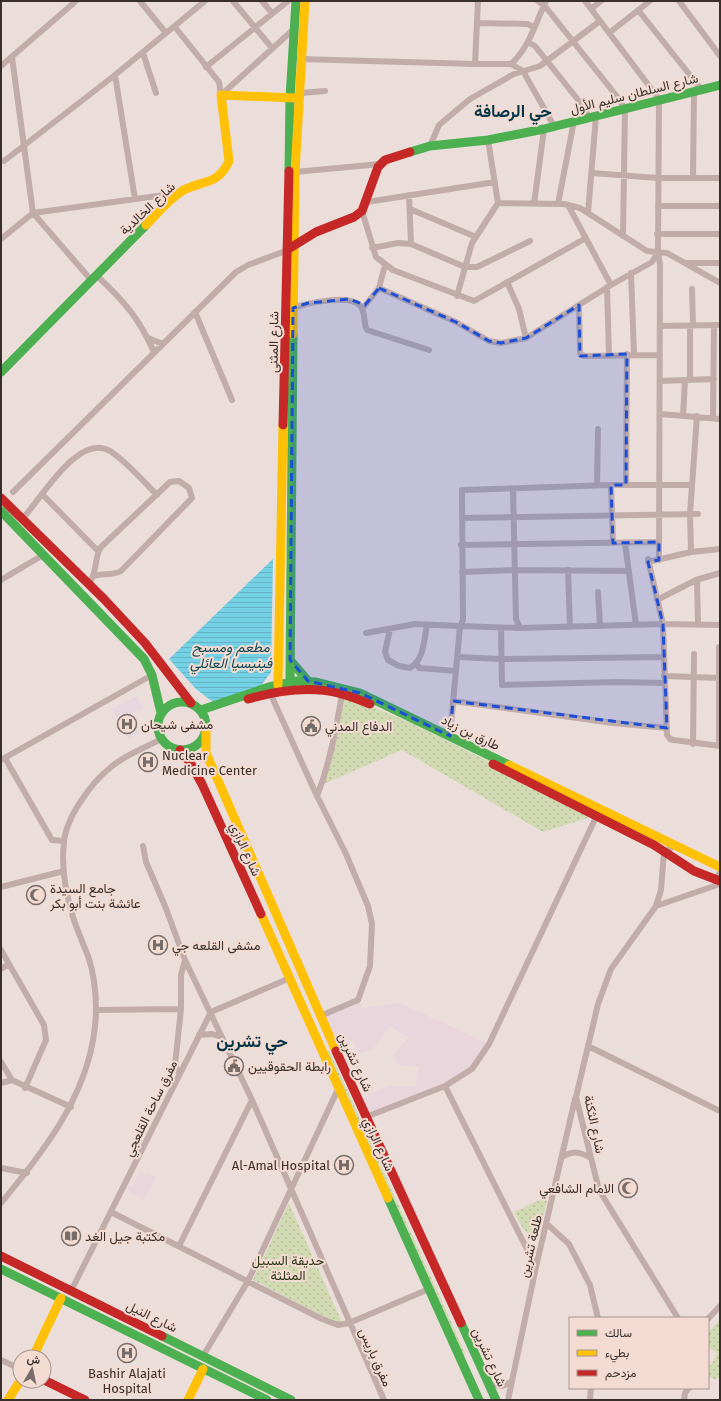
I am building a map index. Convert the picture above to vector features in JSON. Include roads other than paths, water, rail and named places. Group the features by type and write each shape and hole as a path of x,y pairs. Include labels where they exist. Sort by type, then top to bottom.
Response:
{"main road":[{"name":"شارع المثنى","path":"276,687 290,660 293,308 290,98 296,1"},
{"name":"شارع المثنى","path":"276,687 279,667 291,248 305,1"},
{"name":"شارع السلطان سليم الأول","path":"380,164 385,160 430,146 488,140 544,129 659,99 720,85"},
{"path":"221,95 290,98 300,95"},
{"name":"شارع الخالدية","path":"1,372 169,202 185,190 211,182 226,171 229,160 221,95"},
{"path":"291,248 316,232 354,217 362,211 367,202 380,164"},
{"path":"1,498 22,519 92,580 145,643 191,703 202,712 206,720 206,732 202,740 196,746 180,750 167,745 161,739 158,728 161,713 152,675 144,659 1,510"},
{"path":"290,660 308,681"},
{"path":"276,687 274,675 279,667"},
{"name":"طارق بن زياد","path":"276,687 308,681 330,684 360,693 720,868"},
{"path":"202,712 254,697 276,687 290,685 287,693"},
{"path":"276,687 287,693 318,691 342,694 411,723 654,844 690,868 718,881"},
{"path":"161,713 168,706 178,702 191,703"},
{"name":"شارع تشرين","path":"206,732 206,753 320,1016 496,1400"},
{"name":"شارع الرازي","path":"180,750 191,764 202,784 479,1400"},
{"name":"شارع النيل","path":"1,1256 290,1400"},
{"name":"شارع النيل","path":"1,1269 267,1400"},
{"path":"37,1349 61,1298"},
{"path":"463,1364 476,1358"},
{"path":"188,1400 203,1369"},
{"path":"52,1384 85,1400"},
{"path":"8,1400 15,1389"}],"street":[{"path":"1,66 76,1"},
{"path":"140,1 166,33"},
{"path":"4,161 24,147 143,53 205,1"},
{"path":"233,1 272,48"},
{"path":"262,1 272,13"},
{"path":"206,66 288,1"},
{"path":"475,64 478,1"},
{"path":"538,1 545,3 625,109 623,236"},
{"path":"585,1 659,99 657,234 660,265 659,560"},
{"path":"591,9 601,1"},
{"path":"609,33 650,1"},
{"path":"679,1 720,56"},
{"path":"511,64 518,58 528,42 533,27 545,3"},
{"path":"638,10 698,90 693,178"},
{"path":"430,146 439,125 470,99 523,71 540,66 600,21"},
{"path":"477,23 528,24 533,27"},
{"path":"175,27 219,82 221,95"},
{"path":"221,95 295,28"},
{"path":"528,42 535,46 583,106 593,116 592,173 588,214"},
{"path":"143,53 156,93"},
{"path":"12,57 33,213 95,278 121,297 136,316 154,352"},
{"path":"293,59 511,64 523,71 554,126"},
{"path":"115,75 135,199"},
{"path":"300,95 325,91"},
{"path":"558,204 574,121"},
{"path":"534,204 544,129"},
{"path":"457,296 472,242 498,203 488,140"},
{"name":"شارع السلطان سليم الأول","path":"295,172 380,164"},
{"path":"592,173 658,178 720,178"},
{"path":"367,202 495,182"},
{"path":"1,239 33,213 181,193"},
{"path":"409,195 411,244"},
{"path":"498,203 558,204 580,208 647,251 667,253 720,283"},
{"path":"568,205 609,286 609,355"},
{"path":"658,206 720,206"},
{"path":"410,209 476,237"},
{"path":"362,211 372,248 376,257 385,265 393,270 457,296 474,301 586,238"},
{"path":"657,234 720,234"},
{"path":"372,248 398,243 411,244 465,267 477,267 530,241"},
{"path":"13,492 236,272 248,264 291,248"},
{"path":"378,288 456,322 489,341 501,343 526,338 609,286 652,262 658,252"},
{"path":"685,263 720,263"},
{"path":"362,308 378,288 385,265"},
{"path":"626,485 631,273"},
{"path":"507,282 519,309 526,338"},
{"path":"684,416 692,326 692,289"},
{"path":"293,308 308,303 349,299 358,302 362,308 364,326 367,330 429,350"},
{"path":"579,305 580,353 584,356 630,354 660,355"},
{"path":"195,312 232,400"},
{"path":"660,326 717,325 714,379 717,418 660,414"},
{"path":"148,338 163,344"},
{"path":"660,381 714,379"},
{"path":"691,552 690,514 696,416"},
{"path":"597,485 598,429"},
{"path":"22,519 48,486 77,455 90,449 98,448 108,450 120,459 156,495"},
{"path":"174,480 184,484 192,495 187,502 121,571 115,574 102,574 92,580 98,550 174,480"},
{"path":"450,736 460,626 463,620 461,545 462,490 597,485 692,485"},
{"path":"611,485 613,543"},
{"path":"513,489 516,619 520,628"},
{"path":"42,494 98,550"},
{"path":"462,518 698,514"},
{"path":"461,545 659,542"},
{"path":"625,543 636,625"},
{"path":"719,647 720,746 693,744 670,739 667,735 663,624 648,561 659,560 691,552 720,549"},
{"path":"1,580 43,555"},
{"path":"462,572 515,570 629,571"},
{"path":"568,570 570,627"},
{"path":"657,600 697,580 720,573"},
{"path":"697,580 698,624"},
{"path":"598,592 600,626"},
{"path":"366,633 415,624 501,628 663,624 720,625"},
{"path":"390,629 385,652 388,660 399,666 410,668 416,664 422,652 427,625"},
{"path":"501,628 502,685 617,682 665,683"},
{"path":"693,744 694,654"},
{"path":"457,657 501,659 664,657"},
{"path":"416,664 419,668 456,671"},
{"path":"64,841 52,840 3,759 152,675"},
{"path":"664,676 720,678"},
{"path":"276,687 316,796 346,854 368,906 372,924 370,966 358,1000 320,1016"},
{"path":"316,796 326,773 342,694"},
{"path":"453,701 614,723 667,728"},
{"path":"1,1203 27,1173 71,1107 86,1069 96,1010 95,984 89,958 73,917 64,871 64,841 76,808 111,766 161,739"},
{"path":"366,1117 445,1086 472,1069 489,1044 597,815"},
{"name":"مفرق باريس","path":"143,846 146,862 165,906 184,960 211,1012 252,1100 290,1191 384,1400"},
{"path":"664,852 674,846"},
{"name":"شارع الثكنة","path":"664,852 662,890 656,906 611,969 598,1004 576,1097 599,1190 677,1317"},
{"path":"1,887 64,871"},
{"path":"656,906 718,881"},
{"path":"1,950 44,1025 46,1040 25,1088"},
{"path":"179,1074 175,1065 181,1009 181,976 184,960"},
{"path":"1,968 9,964"},
{"path":"211,1012 290,978"},
{"path":"96,1010 181,1009"},
{"name":"مفرق ساحة القلعجي","path":"71,1291 112,1212 211,1012"},
{"path":"199,1035 212,1034 222,1037"},
{"path":"588,1046 720,1111"},
{"path":"1,1062 12,1080 25,1088 71,1107"},
{"path":"1,1083 12,1080"},
{"path":"445,1086 536,1267"},
{"path":"203,1356 248,1281 339,1087"},
{"name":"طلعة تشرين","path":"508,1400 536,1267 576,1097"},
{"path":"179,1246 252,1100"},
{"path":"562,1156 571,1152 576,1152 591,1158"},
{"path":"1,1168 27,1173"},
{"path":"112,1212 330,1323 338,1325 349,1323 429,1289"},
{"path":"547,1224 569,1244 590,1286 598,1317"},
{"path":"709,1318 720,1306"},
{"path":"1,1360 12,1365"},
{"path":"488,1385 503,1386 512,1381"},
{"path":"590,1400 591,1389"},
{"path":"684,1400 685,1393 688,1389"}],"water":[{"name":"مطعم ومسبح فينيسيا العائلي","path":"273,559 271,672 260,687 214,703 196,689 169,659"}],"place":[{"name":"مشفى شيحان","path":"127,724"},
{"name":"الدفاع المدني","path":"311,726"},
{"name":"Nuclear Medicine Center","path":"148,762"},
{"name":"جامع السيدة عائشة بنت أبو بكر","path":"36,895"},
{"name":"مشفى القلعه جي","path":"158,945"},
{"name":"رابطة الحقوقيين","path":"234,1066"},
{"name":"Al-Amal Hospital","path":"344,1165"},
{"name":"الامام الشافعي","path":"628,1188"},
{"name":"مكتبة جيل الغد","path":"71,1236"},
{"name":"Bashir Alajati Hospital","path":"127,1353"}],"district":[{"name":"حي الرصافة","path":"513,111"},
{"name":"حي تشرين","path":"252,1041"}],"park label":[{"name":"حديقة السبيل المثلثة","path":"288,1268"}]}
